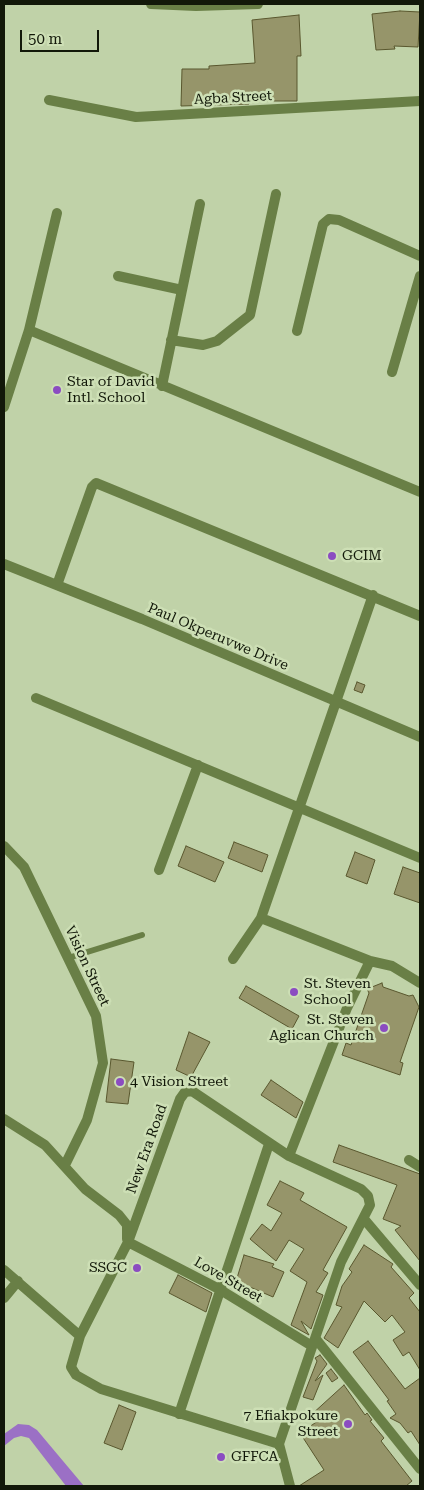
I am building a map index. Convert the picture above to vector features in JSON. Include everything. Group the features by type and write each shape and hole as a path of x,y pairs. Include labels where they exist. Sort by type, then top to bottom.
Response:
{"street":[{"path":"150,4 258,4"},
{"name":"Agba Street","path":"50,100 136,117 420,101"},
{"path":"171,340 203,345 217,341 250,315 276,194"},
{"path":"162,386 200,204"},
{"path":"4,407 29,330 57,213"},
{"path":"297,331 323,224 329,219 339,220 420,256"},
{"path":"118,276 182,290"},
{"path":"392,372 420,276"},
{"path":"29,330 420,492"},
{"path":"57,585 92,487 96,483 373,595 420,616"},
{"name":"Paul Okperuvwe Drive","path":"4,564 420,737"},
{"path":"233,960 261,918 373,595"},
{"path":"36,698 420,858"},
{"path":"159,870 198,765"},
{"name":"Vision Street","path":"4,846 24,867 96,1016 103,1063 87,1120 65,1165"},
{"path":"261,918 370,961 392,966 420,983"},
{"path":"289,1156 347,1008 370,961"},
{"name":"New Era Road","path":"192,1091 289,1156 361,1188 368,1196 370,1205 341,1262 279,1444 101,1388 76,1375 72,1366 80,1336 128,1242 180,1099 185,1092 192,1091"},
{"path":"4,1119 45,1145 85,1189 120,1215 127,1225 128,1242"},
{"path":"180,1414 219,1289 269,1144"},
{"path":"409,1160 420,1167"},
{"path":"364,1219 420,1285"},
{"name":"Love Street","path":"128,1242 219,1289 314,1343 420,1469"},
{"path":"4,1270 80,1336"},
{"path":"4,1298 18,1281"},
{"path":"279,1444 290,1486"}],"lane":[{"path":"68,958 142,935"}],"shaded area":[{"path":"18,1424 29,1425 37,1430 84,1486 66,1486 29,1438 21,1436 14,1438 4,1446 4,1434"}],"building":[{"path":"400,11 420,12 418,47 394,46 395,49 376,50 372,14"},
{"path":"299,15 301,56 297,56 297,101 249,101 249,104 181,106 182,69 209,69 209,66 255,63 252,20"},
{"path":"357,682 365,685 362,693 354,690"},
{"path":"234,842 268,855 262,872 228,858"},
{"path":"186,846 224,862 215,882 178,866"},
{"path":"355,852 375,860 367,884 346,876"},
{"path":"403,867 420,873 420,903 394,894"},
{"name":"St. Steven Aglican Church","path":"382,983 383,987 409,996 413,995 419,1007 400,1062 403,1063 400,1075 342,1055 346,1043 351,1045 369,993 367,989"},
{"path":"246,986 299,1016 292,1029 239,998"},
{"path":"189,1032 210,1042 191,1077 176,1070"},
{"name":"4 Vision Street","path":"111,1059 134,1062 128,1104 106,1102"},
{"path":"271,1080 303,1102 296,1118 261,1095"},
{"path":"339,1145 420,1174 420,1261 395,1230 401,1226 383,1219 397,1185 333,1162"},
{"path":"280,1181 304,1193 300,1200 347,1227 323,1270 328,1273 316,1292 323,1295 311,1329 301,1321 309,1335 291,1325 307,1282 290,1271 304,1249 289,1240 276,1261 250,1239 262,1224 271,1231 282,1213 267,1205"},
{"path":"364,1245 393,1264 391,1267 414,1293 409,1298 420,1312 420,1370 409,1352 403,1356 393,1340 405,1332 392,1315 385,1322 364,1301 338,1348 324,1338 342,1307 336,1305 342,1286 352,1272 349,1269"},
{"path":"244,1255 274,1264 272,1267 284,1272 273,1297 250,1287 248,1292 234,1288"},
{"path":"178,1275 212,1293 206,1312 169,1293"},
{"path":"368,1341 405,1389 420,1378 420,1445 411,1431 408,1433 400,1423 390,1418 396,1414 387,1401 389,1400 353,1352"},
{"path":"320,1355 327,1364 315,1381 323,1375 313,1400 303,1397 317,1361 315,1358"},
{"path":"331,1369 338,1378 332,1382 326,1373"},
{"path":"344,1385 365,1415 367,1413 372,1420 370,1421 384,1438 381,1441 412,1481 406,1486 299,1486 324,1470 300,1433 318,1421 311,1415"},
{"path":"119,1405 136,1412 122,1450 104,1443"}],"place":[{"name":"Star of David Intl. School","path":"57,390"},
{"name":"GCIM","path":"332,556"},
{"name":"St. Steven School","path":"294,992"},
{"name":"St. Steven Aglican Church","path":"384,1028"},
{"name":"4 Vision Street","path":"120,1082"},
{"name":"SSGC","path":"137,1268"},
{"name":"7 Efiakpokure Street","path":"348,1424"},
{"name":"GFFCA","path":"221,1457"}]}
